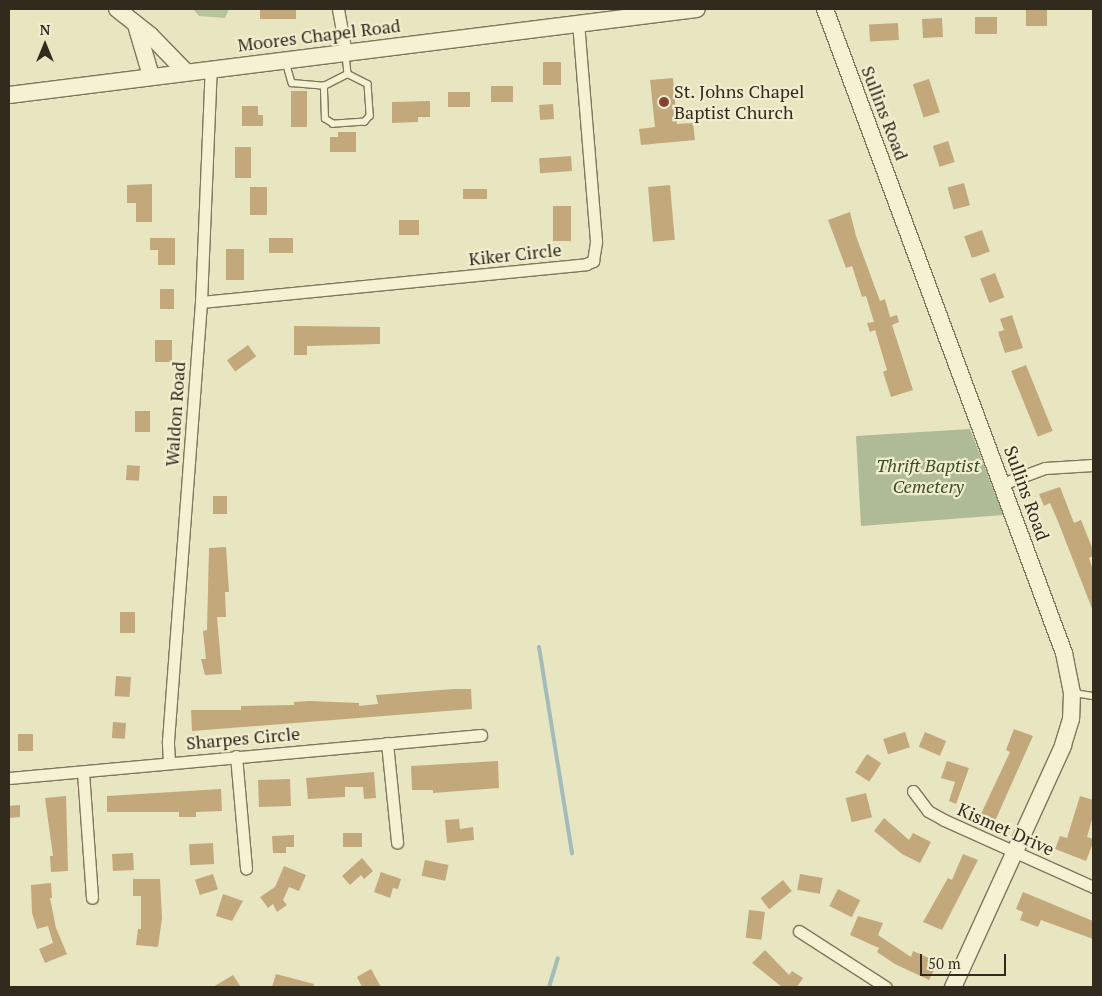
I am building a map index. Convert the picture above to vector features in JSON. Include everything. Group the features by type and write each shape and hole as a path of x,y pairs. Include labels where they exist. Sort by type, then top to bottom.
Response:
{"street":[{"path":"117,9 150,35 185,71"},
{"path":"338,9 346,53"},
{"name":"Moores Chapel Road","path":"9,95 185,71 697,9"},
{"name":"Sullins Road","path":"825,9 1064,653 1072,693 1070,719 1063,746 953,987"},
{"name":"Kiker Circle","path":"202,302 586,264 593,261 596,256 595,232 578,24"},
{"path":"136,25 151,76"},
{"name":"Waldon Road","path":"169,763 168,741 202,302 211,68"},
{"path":"1002,484 1045,468 1093,465"},
{"name":"Sharpes Circle","path":"9,778 481,734"},
{"path":"387,743 397,842"},
{"path":"236,756 246,869"},
{"path":"83,772 92,898"},
{"name":"Kismet Drive","path":"913,791 928,811 1014,854 1093,887"},
{"path":"799,931 886,987"}],"lane":[{"path":"346,53 348,74"},
{"path":"286,59 292,83 324,86 348,74"},
{"path":"324,86 326,119 334,124 365,122 370,116 368,84 348,74"},
{"path":"1072,693 1093,696"}],"green space":[{"path":"193,9 229,9 225,18 199,16"},
{"name":"Thrift Baptist Cemetery","path":"970,429 1003,515 861,526 856,436"}],"building":[{"path":"260,9 296,9 296,19 260,19"},
{"path":"1026,9 1047,9 1047,26 1026,26"},
{"path":"975,17 997,17 997,34 975,34"},
{"path":"942,18 943,37 923,38 922,19"},
{"path":"898,23 899,40 870,41 869,25"},
{"path":"543,62 561,62 561,85 543,85"},
{"name":"St. Johns Chapel Baptist Church","path":"673,78 677,124 693,123 695,140 641,145 639,129 655,127 650,80"},
{"path":"929,79 940,112 924,118 913,84"},
{"path":"491,86 513,86 513,102 491,102"},
{"path":"291,91 307,91 307,127 291,127"},
{"path":"448,92 470,92 470,107 448,107"},
{"path":"430,101 430,117 418,117 418,122 392,123 392,102"},
{"path":"553,104 554,119 540,120 539,105"},
{"path":"242,106 258,106 258,115 263,115 263,126 242,126"},
{"path":"338,132 356,132 356,152 330,152 330,137 338,137"},
{"path":"948,141 955,162 940,167 933,146"},
{"path":"235,147 251,147 251,178 235,178"},
{"path":"571,156 572,171 540,173 539,158"},
{"path":"964,183 970,205 954,210 948,187"},
{"path":"152,184 152,222 136,222 136,203 127,203 127,185"},
{"path":"670,185 675,240 653,242 648,187"},
{"path":"250,187 267,187 267,215 250,215"},
{"path":"463,189 487,189 487,199 463,199"},
{"path":"553,206 571,206 571,241 553,241"},
{"path":"850,212 856,236 880,301 885,299 890,317 897,315 899,322 892,325 913,390 891,397 883,372 887,370 875,330 870,332 867,323 874,322 866,296 862,297 852,266 846,268 828,220"},
{"path":"399,220 419,220 419,235 399,235"},
{"path":"982,230 990,252 972,258 964,236"},
{"path":"150,238 175,238 175,265 158,265 158,250 150,250"},
{"path":"269,238 293,238 293,253 269,253"},
{"path":"226,249 244,249 244,280 226,280"},
{"path":"995,273 1004,297 989,303 980,279"},
{"path":"160,289 174,289 174,309 160,309"},
{"path":"1012,315 1023,348 1005,353 998,332 1004,330 1000,319"},
{"path":"294,326 380,327 380,344 307,346 307,355 294,355"},
{"path":"155,340 172,340 172,362 155,362"},
{"path":"248,345 256,356 235,372 227,360"},
{"path":"1026,365 1053,431 1038,437 1011,371"},
{"path":"135,411 150,411 150,432 135,432"},
{"path":"127,465 140,466 139,481 126,480"},
{"path":"1060,487 1074,523 1081,520 1093,550 1093,556 1089,558 1093,570 1093,611 1050,503 1044,506 1039,494"},
{"path":"213,496 227,496 227,514 213,514"},
{"path":"226,547 229,592 225,592 226,617 217,617 222,674 205,675 201,659 206,659 203,631 207,630 209,548"},
{"path":"120,612 135,612 135,633 120,633"},
{"path":"116,676 131,677 130,697 115,696"},
{"path":"471,689 472,709 192,731 191,710 241,710 241,706 294,705 294,702 309,701 359,703 359,706 378,704 376,695"},
{"path":"113,722 126,723 125,739 112,738"},
{"path":"1014,729 1033,736 995,821 981,814 1010,752 1006,750"},
{"path":"905,732 910,747 888,754 883,739"},
{"path":"925,732 946,741 940,756 919,747"},
{"path":"18,734 33,734 33,751 18,751"},
{"path":"867,754 881,763 869,782 855,772"},
{"path":"498,761 499,788 433,793 433,790 412,790 411,766"},
{"path":"947,761 969,768 956,804 949,801 955,782 941,778"},
{"path":"374,772 376,798 364,799 363,787 345,787 345,797 308,799 306,778"},
{"path":"290,779 291,806 259,807 258,780"},
{"path":"221,789 222,811 196,812 196,817 179,817 179,812 107,812 107,796"},
{"path":"866,793 872,817 852,822 846,798"},
{"path":"66,796 68,871 51,872 50,856 53,856 45,798"},
{"path":"1080,796 1093,800 1093,816 1087,837 1093,839 1093,843 1086,861 1055,849 1060,836 1067,838"},
{"path":"20,805 20,817 9,818 9,806"},
{"path":"884,818 909,840 913,833 931,842 920,863 902,854 874,831"},
{"path":"459,819 460,829 473,827 474,840 447,843 445,820"},
{"path":"343,833 362,833 362,847 343,847"},
{"path":"294,835 294,847 286,847 286,853 273,853 272,836"},
{"path":"213,843 214,864 190,865 189,844"},
{"path":"133,853 134,870 113,871 112,854"},
{"path":"963,854 978,860 942,930 923,922 948,878 952,880"},
{"path":"362,858 373,871 364,879 361,875 350,885 342,876"},
{"path":"425,860 448,865 445,881 422,876"},
{"path":"284,866 306,875 299,891 289,887 283,900 287,905 277,912 273,904 268,908 260,897 275,887"},
{"path":"381,872 401,879 398,889 393,888 390,898 374,892"},
{"path":"213,874 218,889 200,895 195,880"},
{"path":"800,874 823,878 820,894 797,890"},
{"path":"133,879 160,879 162,918 158,947 136,945 138,929 141,929 141,896 133,896"},
{"path":"783,880 792,891 769,909 760,898"},
{"path":"51,883 52,898 50,898 56,928 67,954 45,963 39,949 53,943 48,926 37,929 32,913 31,885"},
{"path":"838,889 860,900 852,917 829,906"},
{"path":"1023,892 1093,921 1093,939 1041,920 1038,927 1020,920 1023,912 1016,909"},
{"path":"223,894 243,901 232,921 216,916"},
{"path":"749,910 765,912 761,940 746,938"},
{"path":"858,916 883,923 878,935 911,957 913,951 938,962 929,980 895,964 877,952 879,948 850,935"},
{"path":"765,950 789,975 792,971 803,978 797,987 782,987 752,963"},
{"path":"371,969 381,987 362,987 357,977"},
{"path":"276,974 314,984 313,987 272,987"},
{"path":"233,975 241,987 213,987"}],"waterway":[{"path":"539,647 572,853"},
{"path":"549,987 558,958"}],"place":[{"name":"St. Johns Chapel Baptist Church","path":"664,102"}]}
